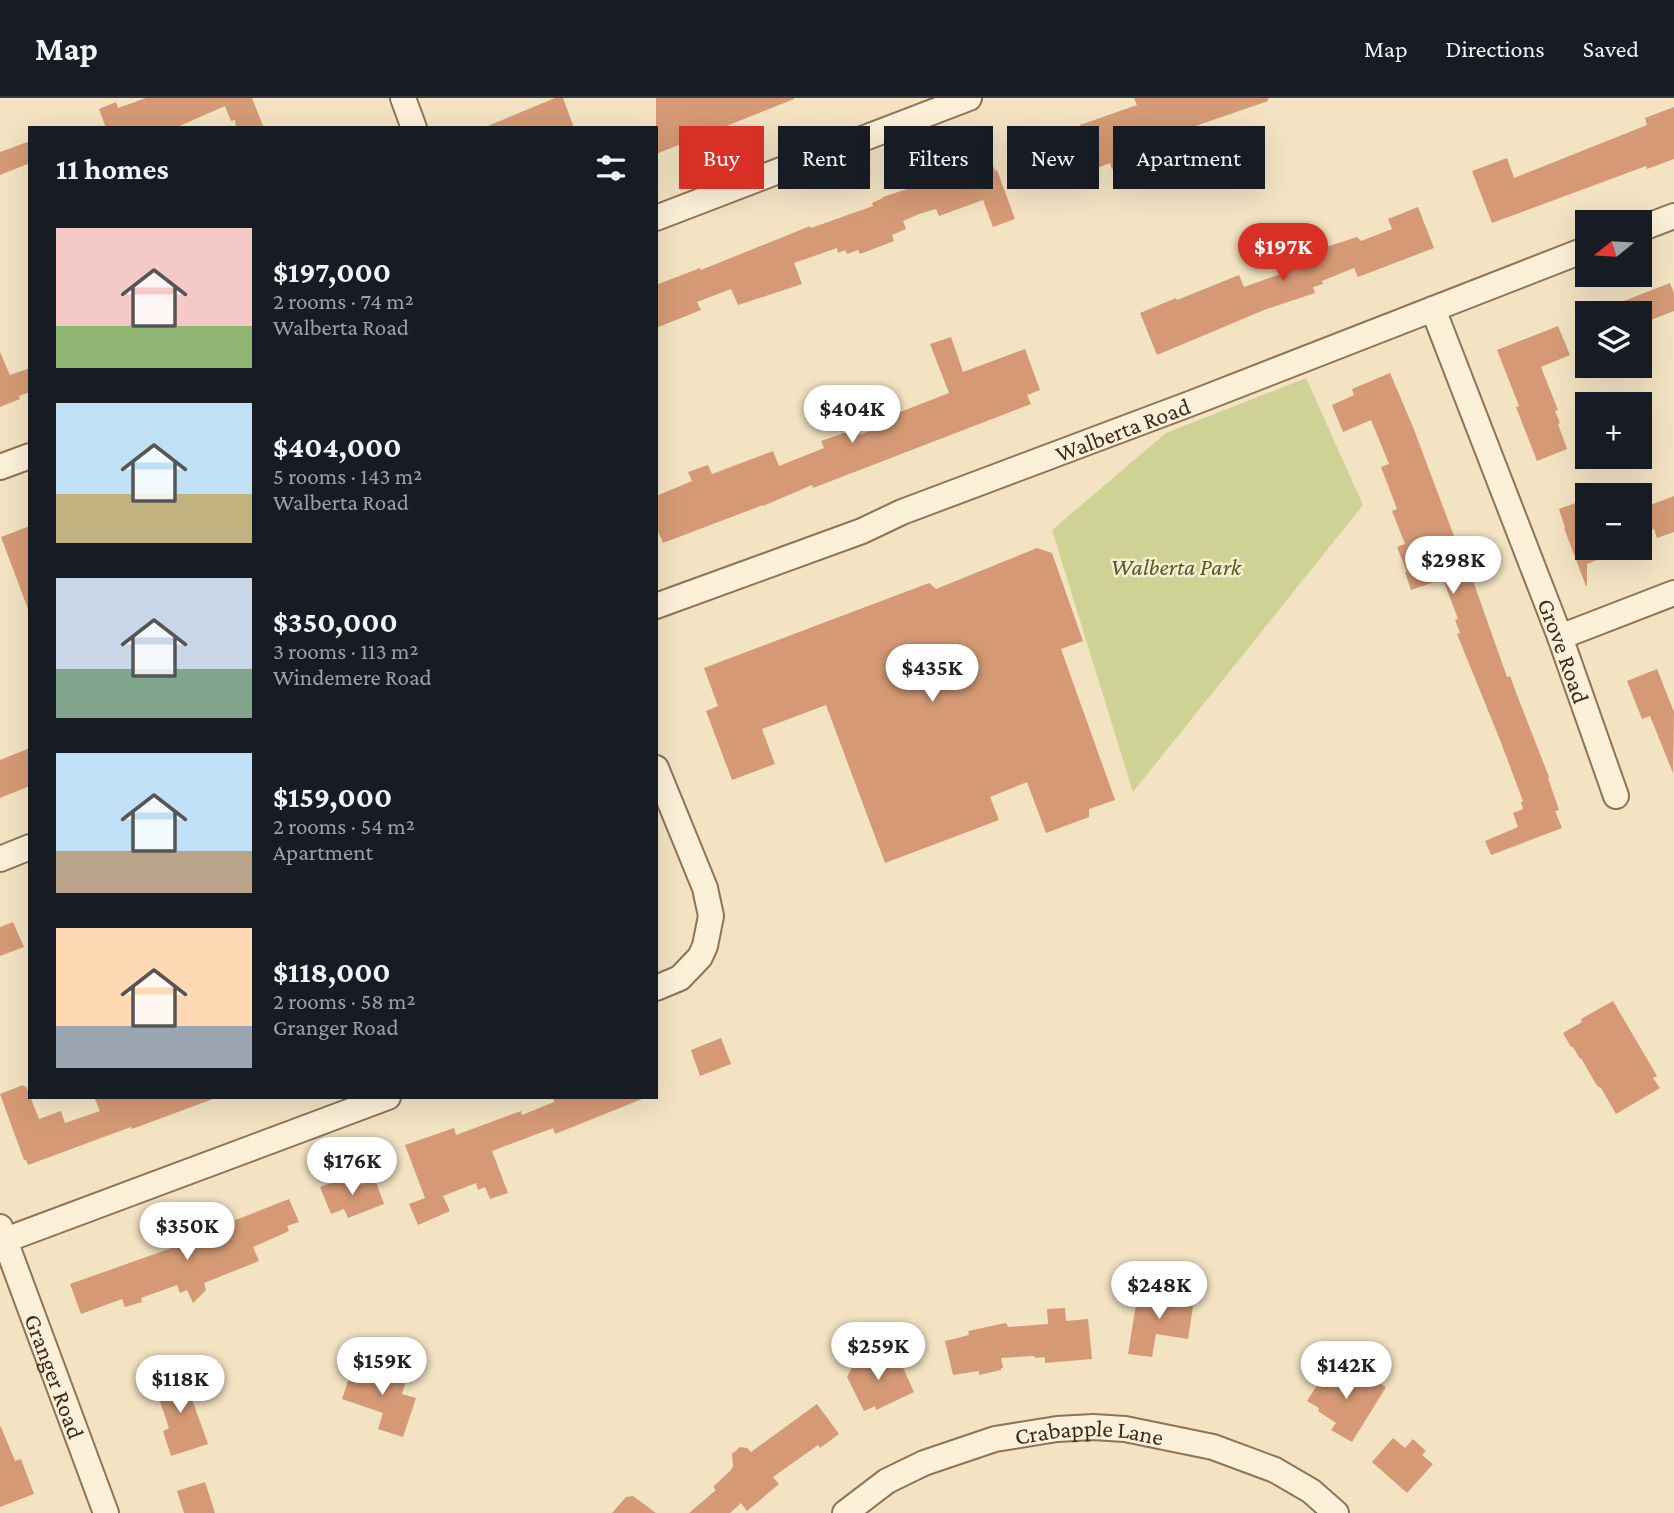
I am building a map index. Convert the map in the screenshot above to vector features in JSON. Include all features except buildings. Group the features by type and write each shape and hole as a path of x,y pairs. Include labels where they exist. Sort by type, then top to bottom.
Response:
{"street":[{"path":"403,98 413,126"},
{"path":"658,217 970,98"},
{"path":"1652,224 1674,216"},
{"name":"Walberta Road","path":"658,605 862,531 902,512 1192,403 1575,254"},
{"name":"Grove Road","path":"1433,309 1560,637 1616,796"},
{"path":"0,467 28,457"},
{"path":"1560,637 1674,593"},
{"path":"658,773 705,888 711,916 700,957 680,978 658,987"},
{"path":"0,859 28,848"},
{"path":"2,1236 382,1099"},
{"name":"Granger Road","path":"2,1236 106,1513"},
{"name":"Crabapple Lane","path":"845,1513 887,1481 924,1463 995,1439 1057,1429 1093,1427 1125,1429 1213,1447 1275,1470 1311,1491 1336,1513"}],"green space":[{"name":"Walberta Park","path":"1306,378 1363,505 1133,792 1052,530 1166,433"}]}
